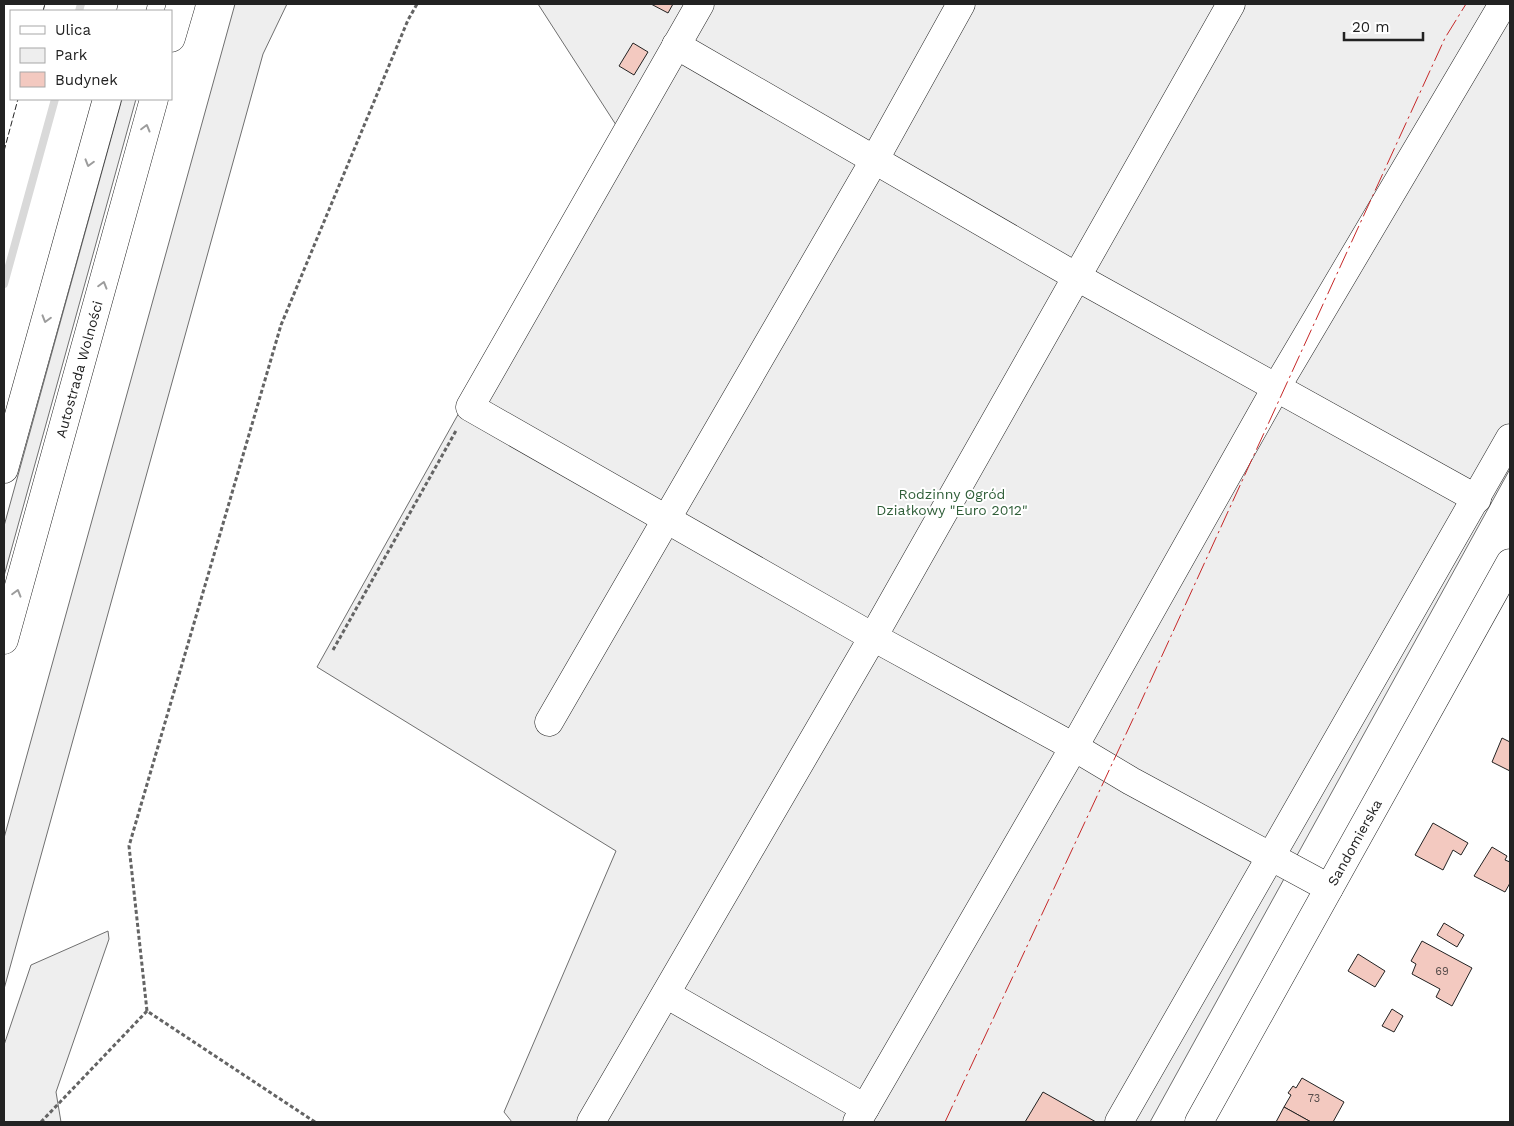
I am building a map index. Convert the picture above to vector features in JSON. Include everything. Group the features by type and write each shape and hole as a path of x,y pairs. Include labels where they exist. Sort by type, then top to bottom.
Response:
{"main road":[{"path":"172,35 181,4"},
{"path":"700,4 470,407 874,637 1074,747 1131,781 1330,888"},
{"path":"549,722 875,159 961,4"},
{"path":"591,1122 874,637 1231,4"},
{"path":"666,994 861,1115 1074,747 1276,388 1502,4"},
{"path":"676,45 1077,277 1477,499"},
{"path":"4,469 107,100"},
{"name":"Autostrada Wolności","path":"4,640 154,100"},
{"path":"1119,1122 1272,858 1510,438"},
{"name":"Sandomierska","path":"1199,1122 1510,563"}],"path":[{"path":"41,1122 146,1011 129,846 281,325 408,20 417,4"},
{"path":"334,650 470,407"},
{"path":"146,1011 315,1122"}],"green space":[{"path":"235,4 287,4 263,54 4,989 4,838"},
{"name":"Rodzinny Ogród Działkowy \"Euro 2012\"","path":"538,4 1510,4 1510,469 1150,1122 512,1122 504,1112 616,851 317,667 618,128"},
{"path":"122,100 136,100 4,576 4,526"},
{"path":"108,931 109,939 56,1092 61,1122 4,1122 4,1045 31,965"}],"building":[{"path":"651,4 673,4 668,13"},
{"path":"633,43 648,52 634,75 619,66"},
{"path":"1502,738 1510,742 1510,771 1492,762"},
{"path":"1433,823 1468,843 1461,855 1453,850 1443,870 1415,855"},
{"path":"1492,847 1507,856 1505,860 1510,862 1510,883 1505,892 1474,876"},
{"path":"1444,923 1464,935 1457,947 1437,935"},
{"path":"1422,941 1472,968 1452,1006 1436,997 1440,989 1412,974 1416,964 1411,961"},
{"path":"1358,954 1385,971 1375,987 1348,971"},
{"path":"1392,1009 1403,1016 1394,1032 1382,1026"},
{"path":"1302,1078 1344,1102 1333,1122 1311,1122 1284,1107 1291,1095 1288,1093 1293,1086 1296,1088"},
{"path":"1043,1092 1096,1122 1025,1122"},
{"path":"1284,1107 1311,1122 1276,1122"}],"waterway":[{"path":"79,10 81,4"},
{"path":"4,284 55,100"}],"fence":[{"path":"43,10 45,4"},
{"path":"4,151 18,100"}],"power":[{"path":"945,1122 1133,719 1445,38 1466,4"}]}
